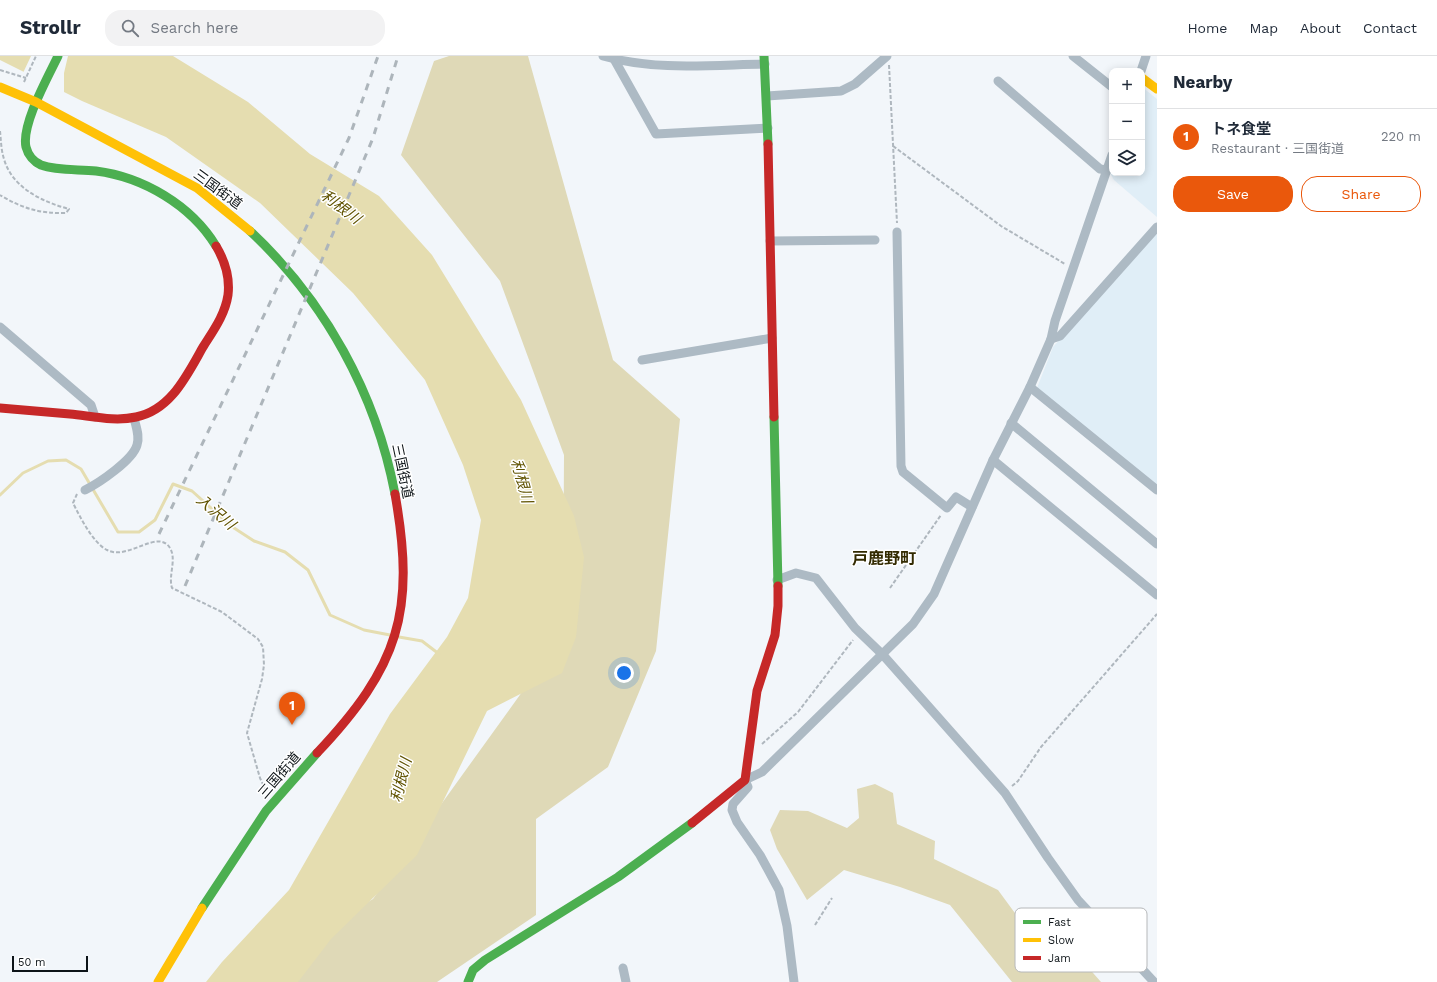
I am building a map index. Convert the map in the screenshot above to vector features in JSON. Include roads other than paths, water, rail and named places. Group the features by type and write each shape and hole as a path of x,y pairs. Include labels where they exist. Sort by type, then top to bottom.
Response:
{"main road":[{"path":"0,408 95,417 134,418 144,416 169,400 179,387 216,326 228,295 227,272 224,260 206,234 190,215 181,206 164,194 135,180 108,172 53,167 34,162 28,154 25,134 36,102 58,56"},
{"path":"468,982 473,970 485,960 618,877 702,816 745,780 757,691 775,635 778,606 768,128 764,60"},
{"path":"1145,80 1157,89"},
{"name":"三国街道","path":"0,87 36,102 173,175 218,203 279,260 299,282 318,308 366,394 377,422 385,450 401,532 405,572 402,614 392,646 376,680 362,701 332,737 296,773 271,804 178,945 158,982"}],"street":[{"path":"603,56 659,66 764,60"},
{"path":"1073,56 1109,85"},
{"path":"1142,68 1146,56"},
{"path":"614,59 656,134 768,128"},
{"path":"767,96 841,91 855,84 888,60"},
{"path":"998,81 1100,168 1107,170"},
{"path":"794,982 787,926 779,890 760,855 737,822 732,810 733,804 748,787 745,780 762,772 882,655 913,624 934,594 993,460 1030,387 1051,339 1055,321 1109,164"},
{"path":"1051,339 1060,336 1157,226"},
{"path":"897,232 901,466 903,472 947,508 956,497 972,507"},
{"path":"770,241 875,240"},
{"path":"0,327 91,405 95,417"},
{"path":"642,360 772,338"},
{"path":"1030,387 1157,490"},
{"path":"85,490 97,484 115,470 137,446 138,436 134,418"},
{"path":"1011,423 1157,544"},
{"path":"993,460 1157,595"},
{"path":"777,580 796,573 816,578 859,632 882,655 1005,793 1048,858 1085,908"},
{"path":"622,968 626,982"},
{"path":"1145,972 1154,982"}],"water":[{"name":"利根川","path":"0,56 173,56 248,102 310,154 379,196 432,255 521,400 574,516 584,557 576,637 562,673 487,711 417,855 331,939 298,982 206,982 222,962 289,890 390,714 447,637 468,598 481,520 463,465 425,380 353,293 260,203 166,137 82,101 0,60"}],"waterway":[{"name":"入沢川","path":"0,495 23,473 48,461 66,460 81,469 118,532 139,532 155,520 173,484 192,491 231,526 254,541 285,552 308,570 330,615 364,630 390,635"},
{"name":"入沢川","path":"399,637 422,641 439,654"}],"railway":[{"path":"159,534 349,138 378,56"},
{"path":"185,586 373,138 398,56"}],"place":[{"name":"トネ食堂","path":"292,725"}],"district":[{"name":"戸鹿野町","path":"884,558"}]}
